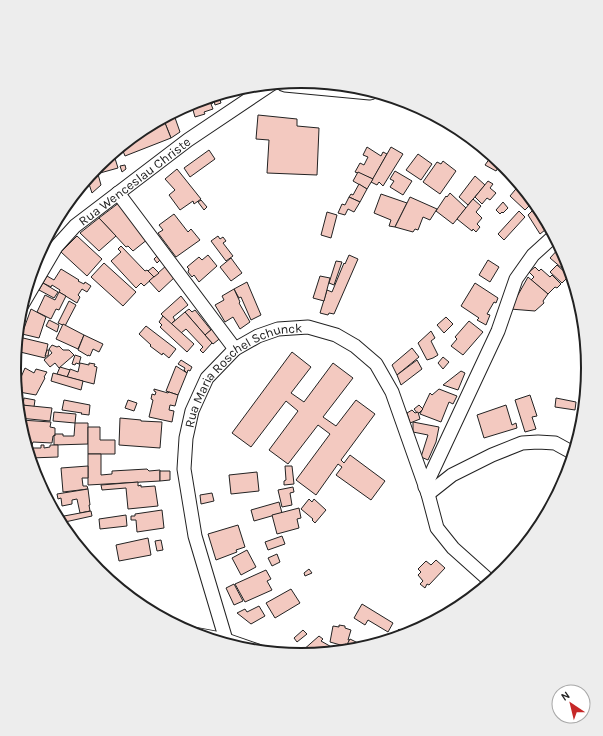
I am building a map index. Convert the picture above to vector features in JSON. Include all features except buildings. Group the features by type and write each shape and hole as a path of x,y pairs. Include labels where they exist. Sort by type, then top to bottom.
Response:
{"street":[{"name":"Rua Wenceslau Christe","path":"34,284 56,247 75,226 188,140 262,91"},
{"path":"118,193 235,349"},
{"path":"427,490 498,331 516,279 533,254 550,239"},
{"name":"Rua Maria Roschel Schunck","path":"225,638 195,536 184,469 186,438 192,411 207,378 235,349 258,336 278,329 308,327 336,335 355,346 376,364 392,392 427,490 437,528 453,548 487,578"},
{"path":"427,490 492,455 522,443 555,443 569,451"}]}
